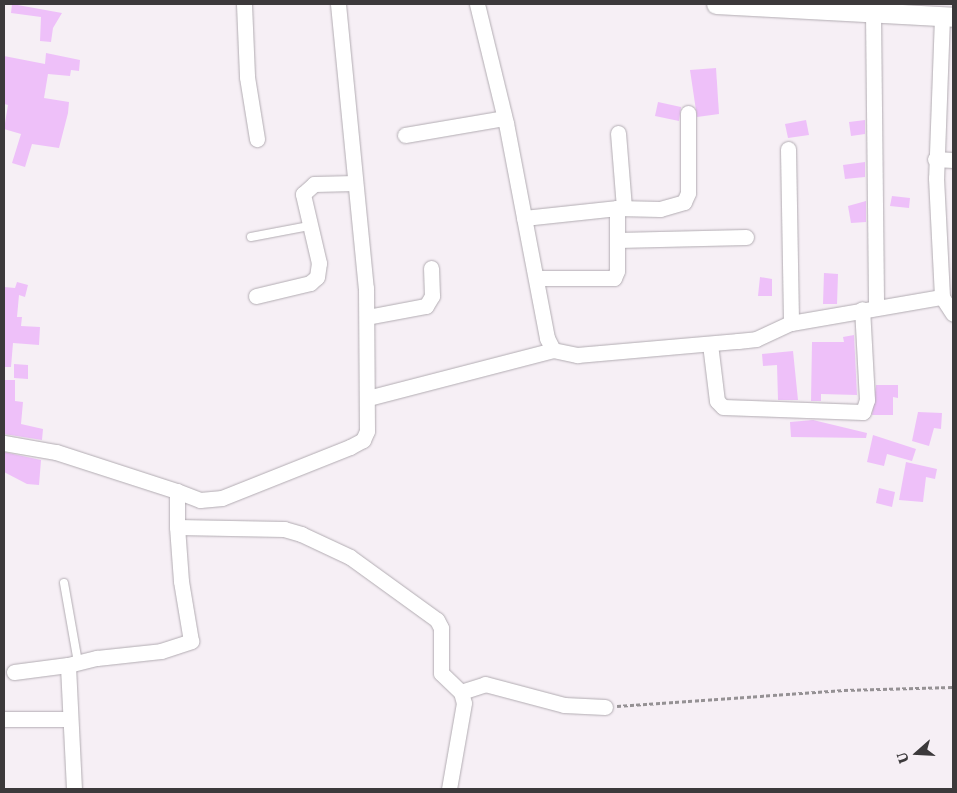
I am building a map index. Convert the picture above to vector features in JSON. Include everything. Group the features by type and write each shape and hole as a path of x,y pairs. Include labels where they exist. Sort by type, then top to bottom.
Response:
{"street":[{"path":"244,4 247,77 257,139"},
{"path":"4,443 56,452 177,494 200,500 222,498 350,447 366,436 368,398 367,317 338,4"},
{"path":"476,4 504,118 538,278 547,338 553,350"},
{"path":"716,4 873,13 901,9 948,17 936,159 946,202 947,252 942,297 953,314"},
{"path":"710,344 717,401 723,407 863,412 867,400 873,13"},
{"path":"524,218 621,208 660,209 684,202 688,193 688,113"},
{"path":"405,135 504,118"},
{"path":"538,278 614,278 621,208 618,133"},
{"path":"788,149 791,323"},
{"path":"936,159 953,160"},
{"path":"256,296 310,283 317,277 319,263 302,200 307,188 314,184 355,183"},
{"path":"617,240 746,237"},
{"path":"367,317 426,306 432,296 431,268"},
{"path":"368,398 553,350 577,355 756,339 791,323 869,308 942,297"},
{"path":"14,672 153,652 190,643 177,520 177,494"},
{"path":"177,520 284,529 317,540 350,557 437,620 441,628 441,673 461,692 464,713 449,789"},
{"path":"73,664 69,719 74,789"},
{"path":"461,692 485,684 564,705 605,707"},
{"path":"4,719 69,719"}],"lane":[{"path":"251,237 309,226"},
{"path":"64,583 73,664"}],"path":[{"path":"605,707 844,690 953,688"}],"building":[{"path":"12,4 62,13 53,28 51,42 40,41 41,17 11,13"},
{"path":"46,53 80,60 79,71 71,70 70,76 48,74 44,98 69,102 68,113 59,148 32,144 25,167 12,163 21,134 4,129 8,105 4,104 4,56 45,64"},
{"path":"716,68 719,114 697,117 690,70"},
{"path":"658,102 681,107 679,121 655,116"},
{"path":"806,120 809,135 788,138 785,124"},
{"path":"865,120 865,134 851,136 849,122"},
{"path":"865,162 865,177 845,179 843,165"},
{"path":"892,196 910,198 909,208 890,206"},
{"path":"866,201 866,222 851,223 848,206"},
{"path":"824,273 838,274 837,304 823,304"},
{"path":"760,277 772,279 772,296 758,296"},
{"path":"17,282 28,285 25,297 19,295 17,317 22,317 21,326 40,327 39,345 13,343 11,367 4,367 4,287 15,288"},
{"path":"854,335 857,395 821,394 821,401 811,401 812,342 844,342 843,337"},
{"path":"793,351 798,400 778,400 777,365 763,366 762,354"},
{"path":"14,364 28,365 28,379 14,378"},
{"path":"4,380 15,380 15,401 23,402 21,424 43,429 42,440 4,434"},
{"path":"876,385 898,385 898,398 893,397 893,415 872,415"},
{"path":"918,412 942,413 941,429 934,428 929,446 912,441"},
{"path":"813,420 867,433 866,438 791,437 790,422"},
{"path":"873,435 916,449 912,461 887,454 884,466 867,462"},
{"path":"4,452 41,460 39,485 27,484 4,472"},
{"path":"906,462 937,469 935,479 926,477 923,502 899,500"},
{"path":"879,488 895,492 892,507 876,503"}]}
